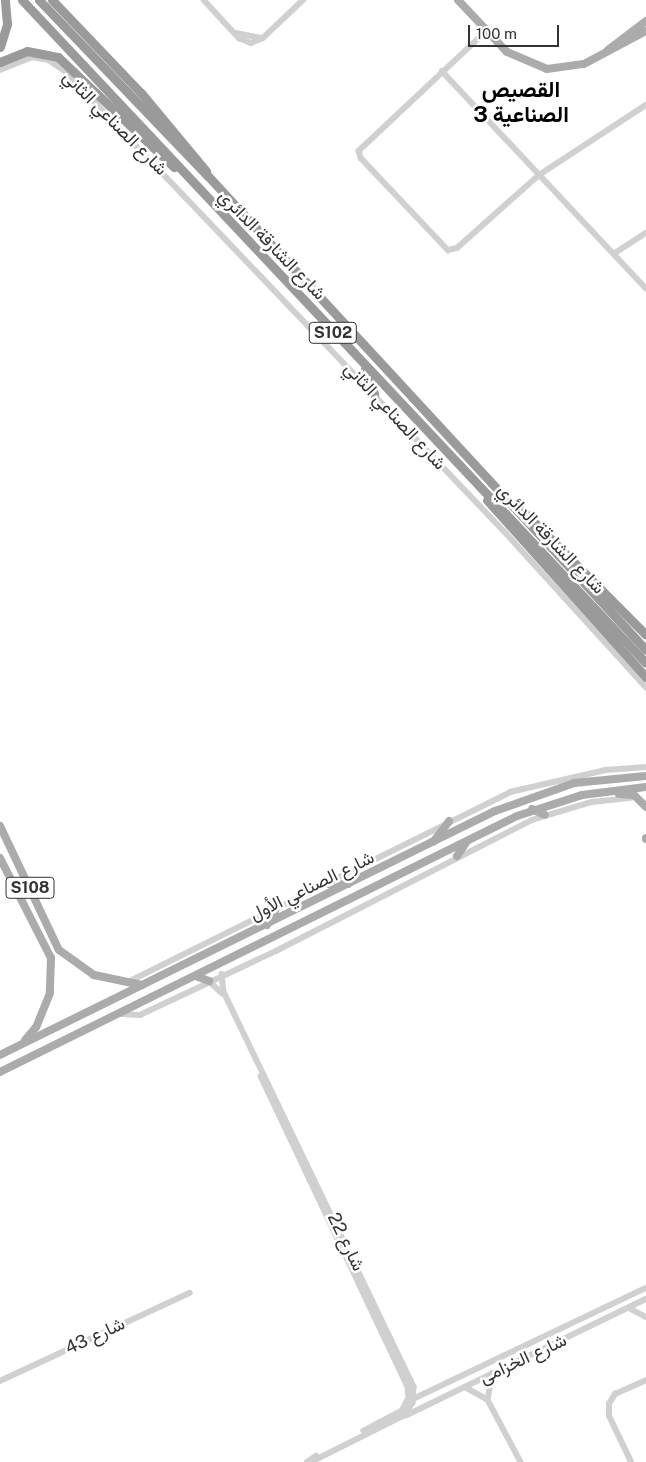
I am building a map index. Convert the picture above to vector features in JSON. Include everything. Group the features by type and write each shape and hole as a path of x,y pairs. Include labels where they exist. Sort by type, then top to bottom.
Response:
{"highway":[{"name":"شارع الشارقة الدائري","path":"22,0 180,172 646,663"},
{"name":"شارع الشارقة الدائري","path":"39,0 208,176 515,506 646,650"},
{"path":"52,0 141,93 208,176"},
{"path":"0,46 8,24 5,1"},
{"path":"0,62 27,51 58,57 180,172"},
{"path":"365,366 374,394"},
{"path":"482,490 495,511 646,677"},
{"path":"515,506 586,570 646,634"}],"main road":[{"path":"458,0 512,56 539,68 569,68 605,53 646,31"},
{"path":"605,53 646,21"},
{"name":"شارع الصناعي الأول","path":"0,1055 146,985 495,811 574,783 646,776"},
{"path":"562,779 574,783"},
{"path":"602,791 646,787"},
{"path":"602,791 638,797 646,808"},
{"name":"شارع الصناعي الأول","path":"0,1072 198,977 468,839 532,809 602,791"},
{"path":"532,809 545,815"},
{"path":"432,844 449,821"},
{"name":"S108","path":"0,826 60,950 86,971 122,984"},
{"path":"457,856 468,839"},
{"name":"S108","path":"0,858 51,958 51,987 45,1008 33,1032 18,1046"},
{"path":"328,884 350,884"},
{"path":"267,925 275,911"},
{"path":"198,977 209,981"},
{"path":"122,984 146,985"}],"street":[{"path":"204,0 235,32 263,38 303,0"},
{"path":"485,30 366,141 364,161 441,244 461,245 539,175 646,105"},
{"name":"شارع الصناعي الثاني","path":"0,70 32,57 49,60 65,72 374,394 646,687"},
{"path":"442,71 646,288"},
{"path":"615,253 646,233"},
{"path":"122,984 275,911 449,821 510,792 562,779 646,767"},
{"path":"121,1014 140,1015 222,974 304,938 457,856 545,815 592,802 638,797"},
{"name":"شارع 22","path":"222,974 224,992 409,1374 415,1399"},
{"name":"شارع 22","path":"209,981 220,991 408,1387 408,1402"},
{"name":"شارع الخزامى","path":"408,1402 646,1288"},
{"name":"شارع 43","path":"0,1381 190,1293"},
{"name":"شارع الخزامى","path":"401,1418 646,1300"},
{"path":"629,1308 646,1317"},
{"path":"488,1400 492,1373"},
{"path":"631,1462 609,1416 609,1404 615,1394 646,1380"},
{"path":"464,1387 488,1400 520,1462"},
{"path":"312,1462 401,1418 415,1399"},
{"path":"307,1462 399,1414 408,1402"}],"district":[{"name":"القصيص الصناعية 3","path":"521,102"}]}
